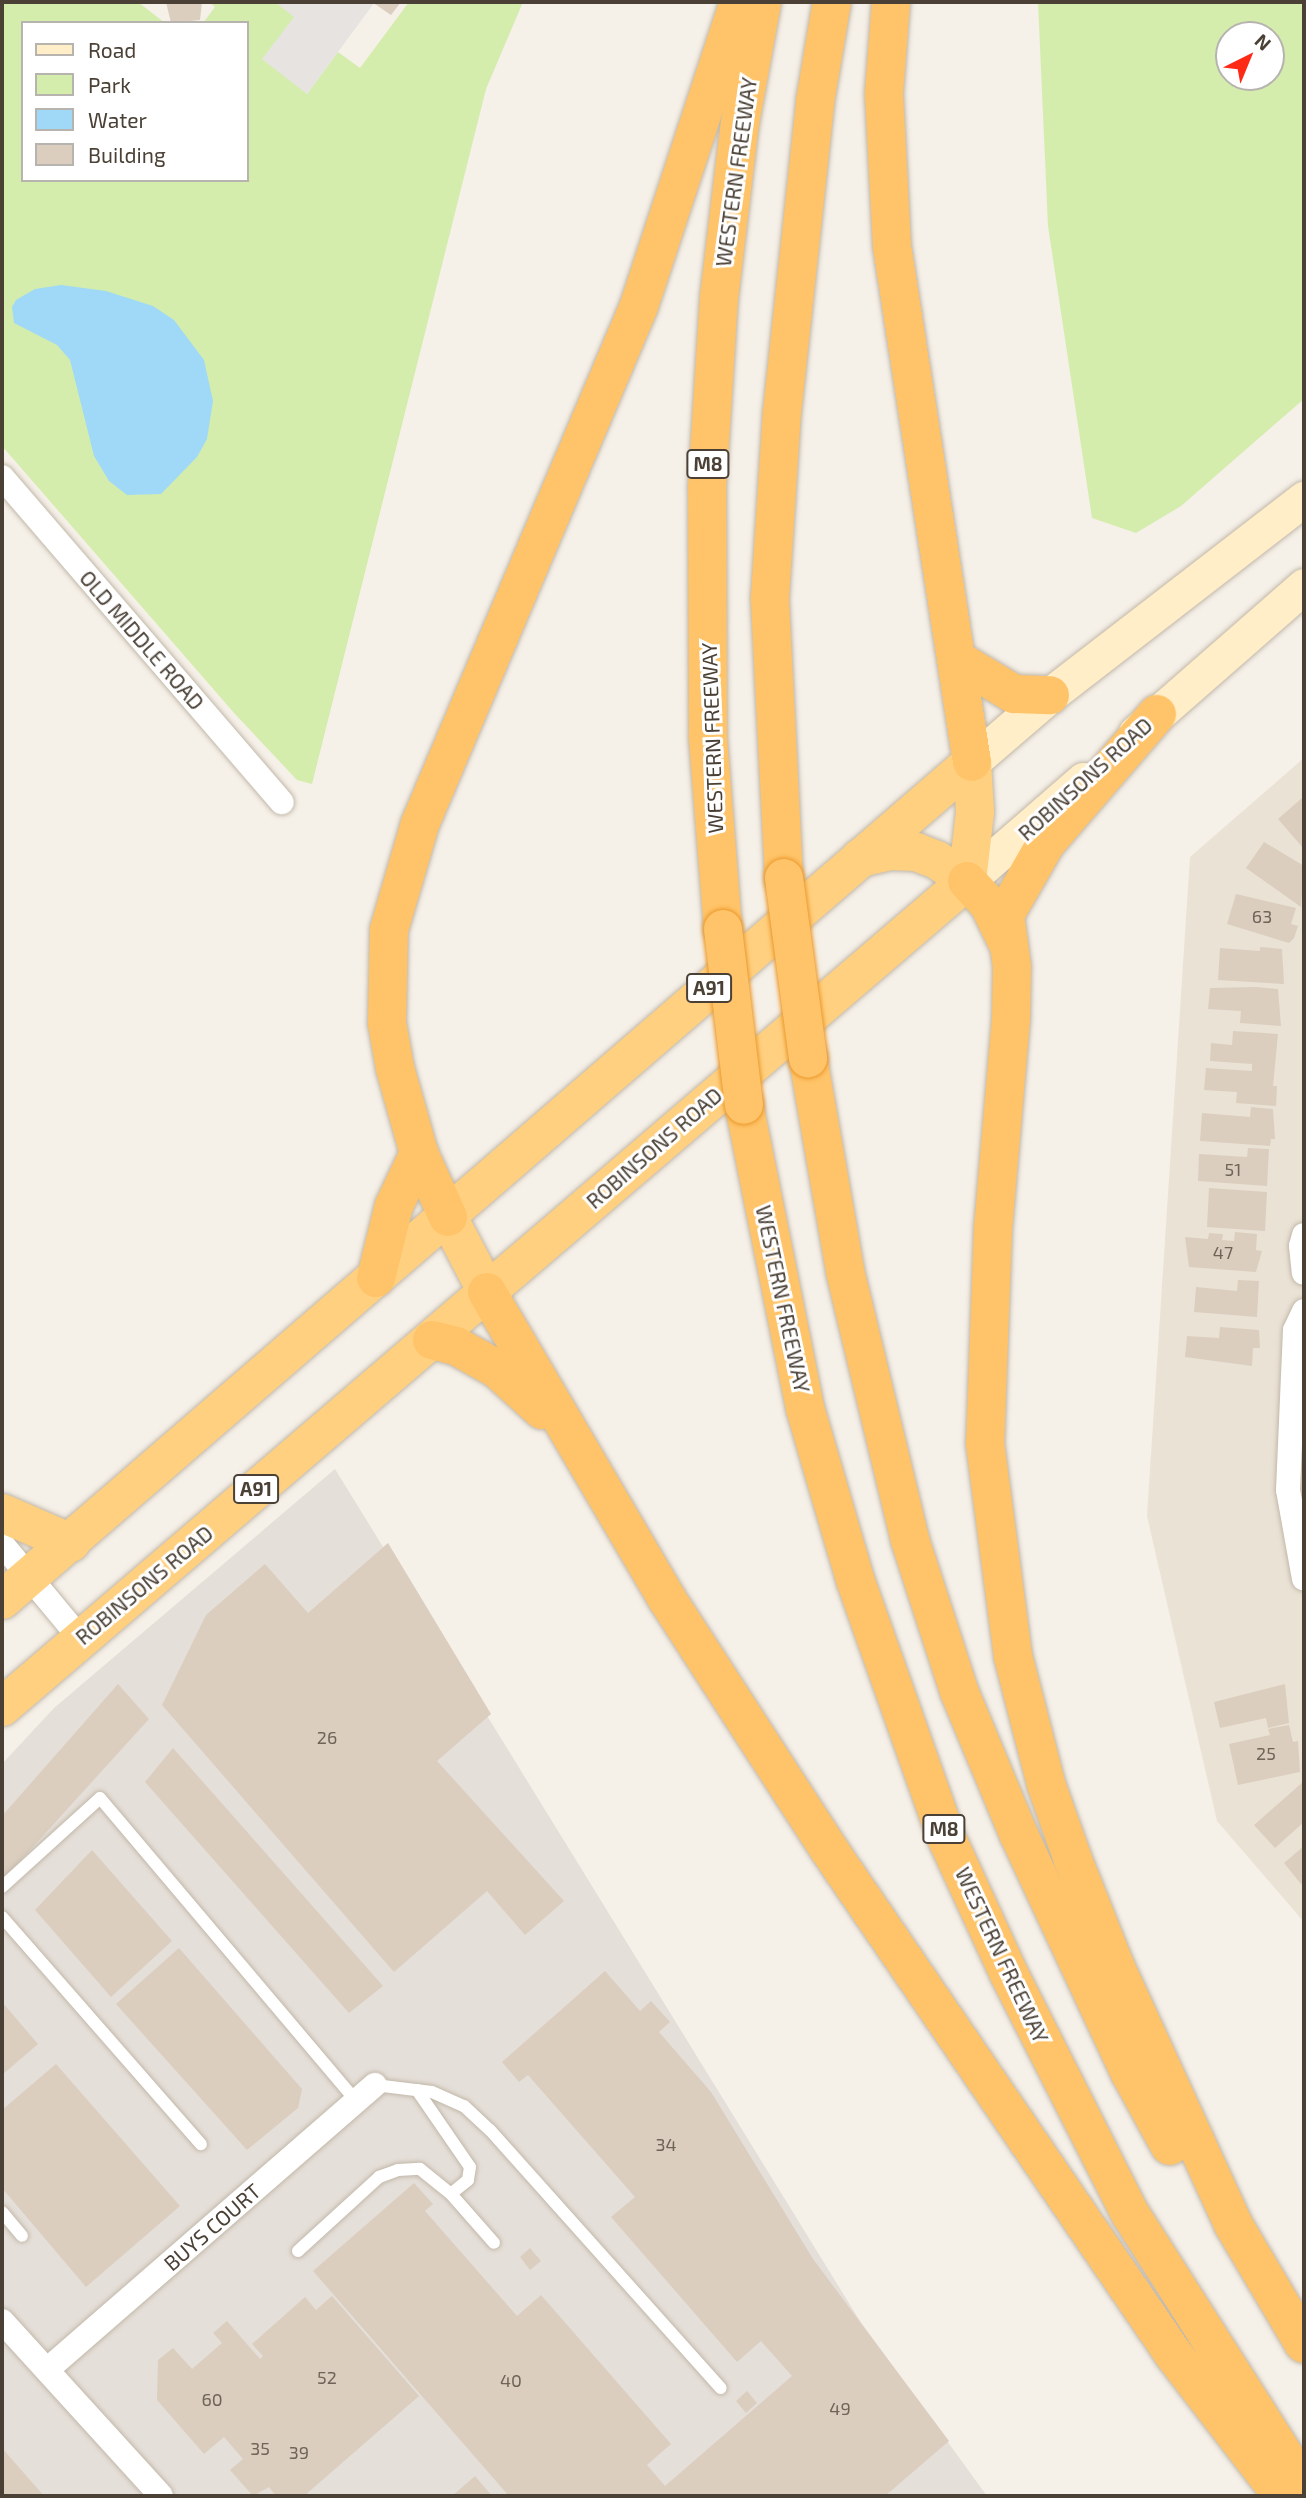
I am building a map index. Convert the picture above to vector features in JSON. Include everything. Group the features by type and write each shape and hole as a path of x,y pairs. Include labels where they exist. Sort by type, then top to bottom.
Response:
{"highway":[{"path":"739,2 639,306 472,698 400,885 389,930 387,1023 419,1153 448,1217 487,1292 588,1466 830,1851 1174,2356 1284,2496"},
{"name":"WESTERN FREEWAY","path":"762,2 740,123 719,298 707,488 708,737 723,929 744,1105 805,1408 856,1582 947,1839 1009,1975 1131,2215 1304,2487"},
{"path":"832,2 815,102 782,413 769,597 785,878 808,1058 845,1271 911,1540 959,1691 1019,1835 1130,2073 1205,2210 1304,2367"},
{"path":"891,2 884,94 892,246 972,762 975,811 967,881"},
{"path":"956,659 1014,694 1050,695"},
{"path":"1006,940 1007,907 1046,843 1157,715"},
{"name":"A91","path":"15,1588 71,1543 972,762"},
{"path":"859,859 890,851 916,852 937,859 967,881 989,905 1006,940 1012,967 1011,1020 992,1242 985,1443 1013,1656 1046,1784 1115,1968 1233,2224 1304,2344"},
{"name":"ROBINSONS ROAD","path":"2,1707 967,881"},
{"path":"376,1278 394,1206 419,1153"},
{"path":"432,1340 456,1346 497,1369 541,1410 588,1466"},
{"path":"2,1513 71,1543"}],"main road":[{"name":"A91","path":"972,762 1050,695 1304,499"},
{"name":"ROBINSONS ROAD","path":"967,881 1304,586"}],"street":[{"name":"OLD MIDDLE ROAD","path":"2,477 282,802"},
{"path":"1304,1235 1301,1260 1304,1273"},
{"path":"1303,1569 1287,1490 1300,1348 1295,1331 1304,1311"},
{"path":"2,1544 15,1588 80,1639"},
{"name":"BUYS COURT","path":"48,2369 375,2085"},
{"path":"2,2308 48,2369"},
{"path":"2,2321 161,2496"}],"lane":[{"path":"2,1887 100,1798 356,2101"},
{"path":"2,1917 201,2144"},
{"path":"375,2085 416,2090 464,2106 490,2130 721,2388"},
{"path":"416,2090 470,2167 468,2180 451,2194"},
{"path":"298,2251 379,2177 398,2170 421,2169 451,2194 494,2243"},
{"path":"2,2212 22,2236"}],"shaded area":[{"path":"275,2 374,3 307,94 262,59 294,17"},
{"path":"1304,758 1304,1922 1217,1821 1147,1516 1190,857"},
{"path":"335,1469 860,2321 987,2496 2,2496 2,1764 54,1708"}],"green space":[{"path":"2,2 138,2 162,21 21,21 21,182 248,182 248,21 204,21 215,7 209,2 275,2 295,17 307,94 338,52 360,68 409,2 523,2 486,89 312,784 297,780 235,714 2,446"},
{"path":"1038,2 1304,2 1304,399 1181,506 1136,533 1092,518 1048,226"}],"water":[{"path":"61,285 106,291 153,306 174,320 204,360 213,401 207,439 197,457 161,494 127,495 109,481 94,456 70,360 57,345 14,323 12,307 16,300 35,289"}],"building":[{"path":"166,2 202,2 200,20 171,21"},
{"path":"372,2 401,2 391,15"},
{"path":"1302,798 1304,801 1304,849 1278,819"},
{"path":"1264,842 1304,866 1301,907 1246,868"},
{"path":"1236,894 1296,908 1291,924 1298,926 1294,938 1289,943 1227,924"},
{"path":"1260,947 1282,949 1284,984 1218,980 1220,948 1260,951"},
{"path":"1210,988 1278,989 1281,1026 1240,1023 1241,1011 1208,1009"},
{"path":"1233,1031 1278,1034 1273,1086 1277,1086 1276,1106 1236,1103 1237,1092 1204,1090 1206,1068 1252,1071 1252,1064 1210,1061 1211,1043 1232,1045"},
{"path":"1251,1107 1273,1109 1275,1139 1271,1139 1270,1146 1200,1141 1202,1113 1250,1117"},
{"path":"1248,1148 1269,1149 1267,1186 1198,1181 1199,1154 1247,1157"},
{"path":"1209,1188 1267,1192 1265,1231 1207,1227"},
{"path":"1235,1232 1257,1234 1256,1250 1262,1251 1256,1272 1189,1267 1185,1237 1208,1239 1209,1233 1223,1234 1222,1240 1234,1241"},
{"path":"1238,1280 1259,1281 1257,1317 1194,1312 1196,1287 1237,1291"},
{"path":"1220,1327 1259,1330 1260,1348 1253,1348 1252,1366 1185,1357 1187,1336 1219,1338"},
{"path":"388,1543 491,1714 437,1761 564,1901 525,1935 487,1891 394,1972 162,1705 206,1615 265,1564 308,1613"},
{"path":"118,1684 149,1719 2,1881 2,1816"},
{"path":"1285,1684 1289,1723 1268,1728 1266,1718 1220,1728 1214,1702"},
{"path":"1289,1725 1293,1742 1298,1741 1300,1772 1238,1785 1229,1744 1270,1735 1268,1729"},
{"path":"173,1748 383,1986 349,2013 145,1782"},
{"path":"1304,1781 1304,1822 1275,1848 1254,1825"},
{"path":"1304,1846 1304,1881 1301,1884 1284,1863"},
{"path":"92,1850 172,1941 111,1997 35,1910"},
{"path":"179,1948 302,2089 298,2108 247,2150 116,2004"},
{"path":"605,1971 640,2011 651,2001 670,2022 659,2032 711,2092 813,2259 949,2441 885,2496 509,2496 313,2271 414,2183 433,2204 425,2211 517,2316 541,2295 671,2444 647,2465 665,2486 792,2376 761,2341 737,2362 611,2217 635,2197 528,2075 519,2082 502,2062"},
{"path":"2,2002 38,2044 2,2075"},
{"path":"56,2064 180,2206 86,2287 2,2188 2,2110"},
{"path":"530,2248 541,2261 530,2270 520,2257"},
{"path":"332,2296 419,2396 304,2496 276,2496 269,2487 253,2496 230,2470 243,2459 224,2437 204,2454 157,2400 158,2360 173,2348 192,2369 222,2343 213,2333 227,2321 260,2359 263,2356 252,2344 305,2297 316,2310"},
{"path":"747,2391 757,2403 746,2413 736,2401"},
{"path":"2,2448 44,2496 2,2496"},
{"path":"475,2476 492,2496 452,2496"}]}
